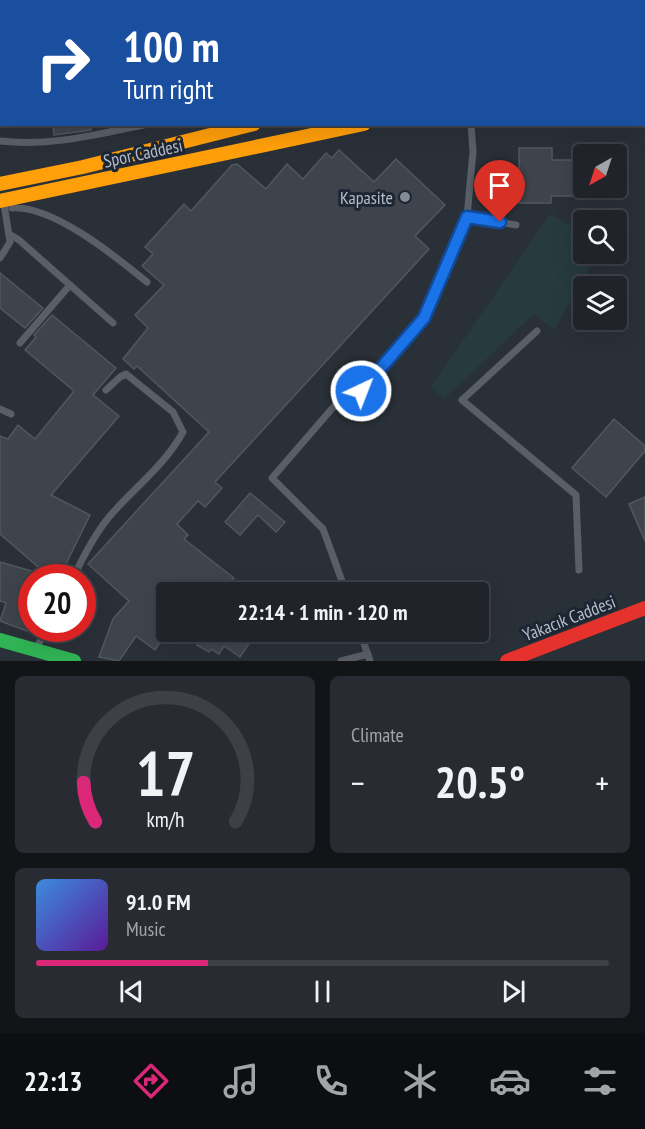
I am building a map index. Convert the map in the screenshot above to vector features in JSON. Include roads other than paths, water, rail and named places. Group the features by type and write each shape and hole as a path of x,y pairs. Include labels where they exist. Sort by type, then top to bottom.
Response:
{"main road":[{"name":"Spor Caddesi","path":"0,184 83,167 244,126"},
{"name":"Spor Caddesi","path":"3,204 355,126"},
{"name":"Yakacık Caddesi","path":"507,661 645,608"},
{"path":"0,640 74,661"}],"lane":[{"path":"0,141 56,142 138,126"},
{"path":"341,582 322,529 273,478 349,389 361,391 424,318 467,217 473,152 471,126"},
{"path":"0,258 10,242 3,204 32,209 97,242 147,282"},
{"path":"467,217 516,225"},
{"path":"9,234 19,240 113,323"},
{"path":"20,343 70,285"},
{"path":"537,332 462,400 576,495 579,570"},
{"path":"80,564 108,518 165,458 183,432 172,412 126,374 106,390"},
{"path":"0,409 10,414"},
{"path":"35,651 39,642"},
{"path":"341,661 369,658 363,642"}],"place":[{"name":"Kapasite","path":"405,197"}]}
